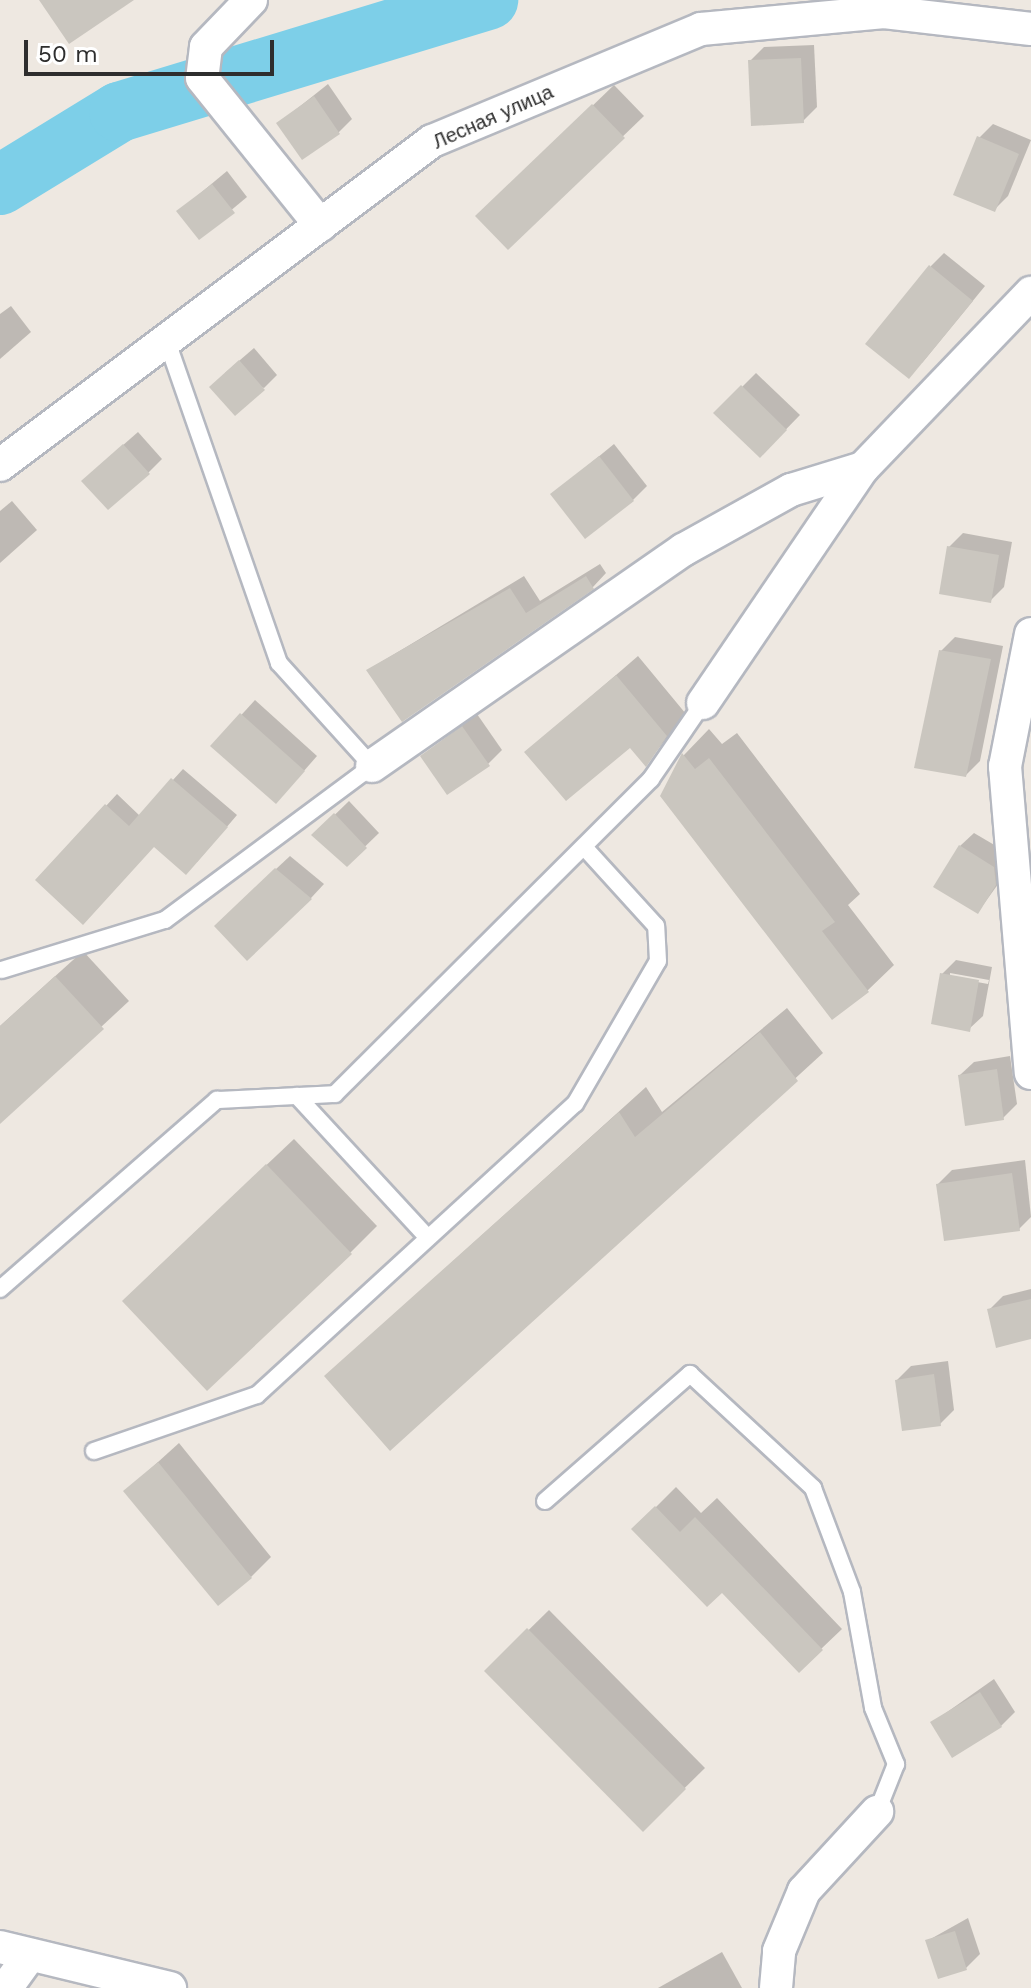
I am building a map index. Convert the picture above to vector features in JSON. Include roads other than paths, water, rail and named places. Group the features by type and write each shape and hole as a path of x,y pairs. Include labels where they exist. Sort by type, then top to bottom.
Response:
{"street":[{"path":"251,0 206,47 206,85 320,225"},
{"name":"Лесная улица","path":"0,465 168,344 432,141 701,29 884,12 1031,29"},
{"path":"703,703 863,468 1031,293"},
{"path":"372,766 683,550 791,490 863,468"},
{"path":"1031,634 1005,766 1031,1073"},
{"path":"776,1988 779,1951 804,1891 877,1812"},
{"path":"6,1988 15,1951 170,1988"}],"lane":[{"path":"2,970 165,920 372,766 279,663 168,344"},
{"path":"0,1289 217,1100 335,1094 651,779 703,703"},
{"path":"94,1451 257,1395 426,1236 575,1104 658,961 656,926 584,847"},
{"path":"297,1096 426,1236"},
{"path":"545,1501 690,1374 813,1488 852,1592 873,1708 896,1764 877,1812"}],"waterway":[{"path":"0,185 119,112 488,0"}]}
